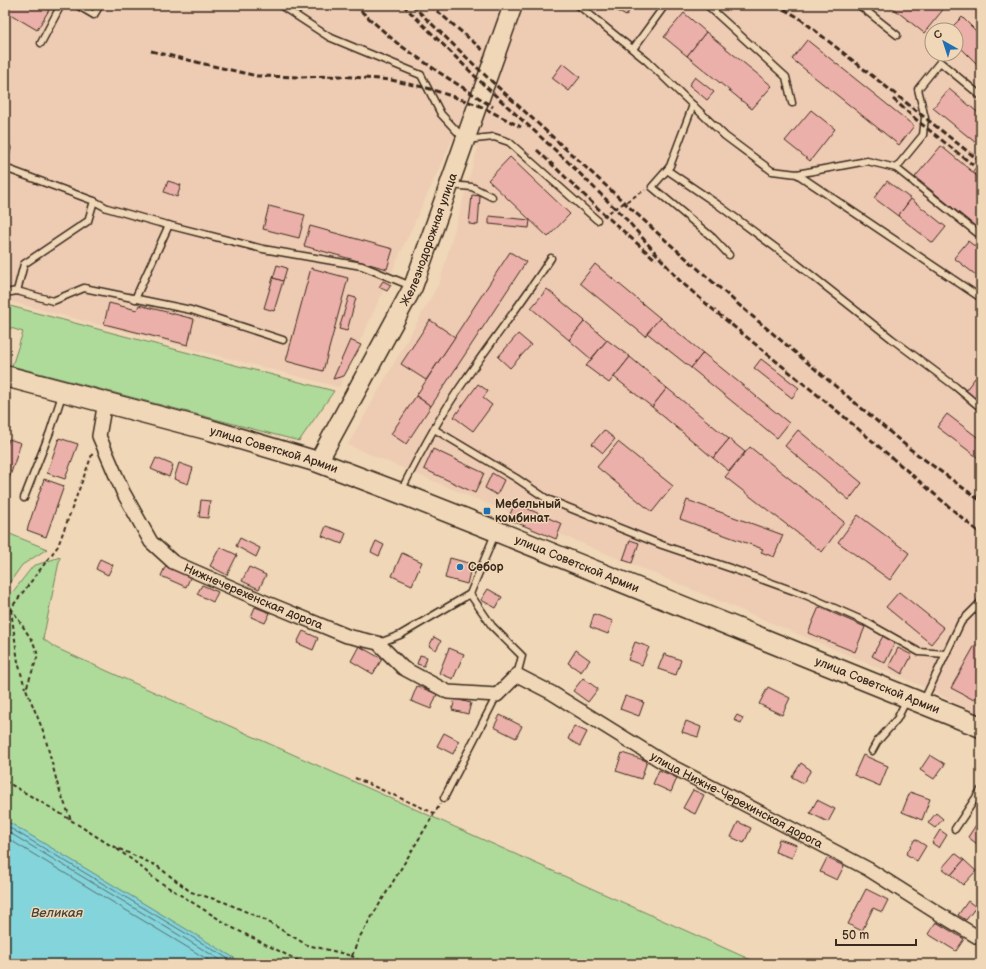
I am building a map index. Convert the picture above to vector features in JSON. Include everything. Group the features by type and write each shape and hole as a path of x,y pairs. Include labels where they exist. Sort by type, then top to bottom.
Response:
{"main road":[{"name":"улица Советской Армии","path":"5,376 210,430 318,462 496,531 981,728"}],"street":[{"name":"Железнодорожная улица","path":"318,462 413,287 513,5"},
{"path":"99,436 105,402"},
{"name":"Нижнечерехенская дорога","path":"99,436 123,492 151,542 173,562 347,636 378,643"},
{"path":"378,643 403,668 448,692 497,695 517,675"},
{"name":"улица Нижне-Черехинская дорога","path":"517,675 552,693 663,762 868,869 981,939"}],"lane":[{"path":"41,43 61,5"},
{"path":"77,5 94,15 100,5"},
{"path":"280,5 329,37 420,75 441,114 465,140 494,137 509,142 597,220"},
{"path":"578,5 647,61 725,136 772,171 797,174 867,161 896,168 981,236"},
{"path":"633,49 665,5"},
{"path":"707,5 786,77 792,103"},
{"path":"859,5 897,35"},
{"path":"896,168 923,135 925,118 918,89 940,62 981,96"},
{"path":"694,105 670,166 652,187 713,238 729,255"},
{"path":"5,157 7,148"},
{"path":"5,168 94,201 107,208 263,249 362,266 413,287"},
{"path":"667,170 717,204 796,263 981,408"},
{"path":"797,174 981,298"},
{"path":"449,185 472,187 492,197"},
{"path":"17,291 24,264 88,221 94,201"},
{"path":"135,299 169,225"},
{"path":"400,493 434,429 464,382 551,258"},
{"path":"5,294 17,291 53,302 84,288 191,310 282,340"},
{"path":"24,498 50,432 63,391"},
{"path":"434,429 516,478 547,499 662,545 805,595 864,621 919,652 946,654"},
{"path":"378,643 400,635 470,594 496,531"},
{"path":"470,594 492,626 522,656 517,675"},
{"path":"872,750 897,719 915,701 946,654 962,622 981,602"},
{"path":"444,798 497,695"},
{"path":"955,829 981,790"}],"path":[{"path":"597,220 646,189 652,187"},
{"path":"5,616 58,546 99,436"},
{"path":"11,608 18,662 26,689 44,734 58,786 71,820"},
{"path":"11,608 33,642 38,655 26,689"},
{"path":"355,778 434,813"},
{"path":"5,781 113,846 135,862 155,880 233,928 305,964"},
{"path":"349,964 359,938 444,798"},
{"path":"113,846 157,866 191,892 224,902 266,920 307,945 352,956 364,964"}],"shaded area":[{"path":"5,5 981,5 981,718 934,691 348,445 440,282 478,147 452,140 339,387 5,300"}],"green space":[{"path":"6,305 334,391 299,441 12,366 23,332 5,326"},
{"path":"5,532 47,549 22,565 5,589"},
{"path":"60,557 43,639 56,648 760,964 244,964 5,820 5,602 33,566"}],"water":[{"name":"Великая","path":"5,820 244,964 5,964"}],"building":[{"path":"5,5 40,5 49,10 37,30 5,11"},
{"path":"611,5 633,5 626,16 610,7"},
{"path":"889,5 945,5 946,6 933,22 924,22 924,33"},
{"path":"684,13 706,32 687,56 664,37"},
{"path":"962,17 981,36 981,68 964,51 964,22 957,22"},
{"path":"706,32 772,86 752,109 687,56"},
{"path":"807,40 914,126 899,145 792,59"},
{"path":"563,63 580,77 569,91 552,78"},
{"path":"695,77 714,92 707,100 689,85"},
{"path":"949,89 981,115 981,147 933,108"},
{"path":"811,110 835,129 810,161 785,141"},
{"path":"941,146 981,179 981,231 915,177"},
{"path":"510,157 570,214 548,237 488,180"},
{"path":"980,163 981,164 981,179 972,172"},
{"path":"168,181 181,185 177,197 164,192"},
{"path":"887,181 911,199 898,216 874,198"},
{"path":"472,195 480,196 478,225 469,224"},
{"path":"911,199 946,227 933,243 898,216"},
{"path":"269,206 305,215 299,238 263,229"},
{"path":"489,216 530,220 529,228 489,224"},
{"path":"310,226 393,249 387,269 304,246"},
{"path":"968,241 981,251 981,279 954,258"},
{"path":"510,252 526,262 431,406 416,396"},
{"path":"595,264 660,318 645,336 580,283"},
{"path":"277,265 287,268 283,281 273,278"},
{"path":"311,268 348,278 323,371 286,361"},
{"path":"273,278 283,281 274,311 264,308"},
{"path":"383,281 391,285 387,291 379,287"},
{"path":"547,289 585,321 569,340 531,308"},
{"path":"349,296 356,298 347,331 339,329"},
{"path":"109,303 137,310 139,305 194,319 188,345 104,324"},
{"path":"660,318 703,353 691,368 647,333"},
{"path":"430,320 455,337 426,380 401,364"},
{"path":"585,321 607,340 591,359 569,340"},
{"path":"518,334 531,345 510,368 498,357"},
{"path":"350,340 361,345 344,376 333,379"},
{"path":"607,340 630,357 609,383 586,366"},
{"path":"703,353 789,423 777,438 691,368"},
{"path":"630,357 667,388 652,407 614,377"},
{"path":"761,359 799,388 792,398 754,368"},
{"path":"975,378 981,383 981,404 965,391"},
{"path":"478,384 488,391 483,398 492,405 473,431 454,417"},
{"path":"667,388 729,439 713,458 652,407"},
{"path":"416,396 431,406 406,444 391,434"},
{"path":"947,414 981,440 981,460 937,427"},
{"path":"604,430 615,439 603,453 592,444"},
{"path":"798,430 862,483 849,500 785,446"},
{"path":"59,438 78,444 65,479 47,473"},
{"path":"9,439 21,443 6,488 5,450"},
{"path":"729,439 745,452 729,471 713,458"},
{"path":"618,442 673,486 652,512 597,467"},
{"path":"750,447 844,522 822,552 725,477"},
{"path":"433,449 484,473 475,493 424,469"},
{"path":"156,458 173,465 169,477 151,469"},
{"path":"179,463 193,468 188,484 174,479"},
{"path":"492,473 504,480 497,495 485,488"},
{"path":"44,479 64,486 46,537 27,530"},
{"path":"201,500 210,501 208,518 199,517"},
{"path":"687,500 783,535 774,557 761,552 763,549 680,519"},
{"path":"515,503 562,524 556,539 508,519"},
{"path":"858,515 909,553 890,580 838,542"},
{"path":"326,526 346,533 342,544 322,536"},
{"path":"240,538 260,548 256,557 236,546"},
{"path":"630,540 639,543 632,563 623,560"},
{"path":"376,541 384,545 379,556 371,552"},
{"path":"220,547 237,555 227,575 210,566"},
{"path":"402,553 422,562 412,585 392,576"},
{"path":"450,558 472,564 467,584 445,578"},
{"path":"100,559 113,565 108,575 96,569"},
{"path":"166,565 191,576 186,587 161,576"},
{"path":"249,567 266,575 259,589 242,581"},
{"path":"202,585 218,592 213,602 197,594"},
{"path":"488,589 502,597 496,608 481,600"},
{"path":"899,592 944,628 931,644 886,607"},
{"path":"255,607 270,613 265,623 251,617"},
{"path":"819,607 865,627 855,652 808,633"},
{"path":"594,614 613,621 608,634 590,627"},
{"path":"303,631 318,638 313,650 297,643"},
{"path":"883,636 895,643 885,663 872,656"},
{"path":"434,637 441,641 436,650 429,646"},
{"path":"635,642 649,647 642,665 628,660"},
{"path":"975,645 981,648 981,688 974,700 951,688"},
{"path":"359,646 382,659 373,674 351,661"},
{"path":"449,648 464,654 453,679 439,673"},
{"path":"898,648 912,655 902,674 889,666"},
{"path":"576,650 590,660 581,672 568,663"},
{"path":"664,654 681,660 676,675 658,669"},
{"path":"420,655 427,657 424,666 417,664"},
{"path":"583,678 598,689 588,702 573,691"},
{"path":"417,686 437,694 431,709 411,701"},
{"path":"768,687 790,698 782,715 759,704"},
{"path":"625,696 644,702 639,716 620,709"},
{"path":"455,699 471,703 468,714 452,710"},
{"path":"500,715 522,726 516,738 494,727"},
{"path":"737,715 743,718 741,723 734,720"},
{"path":"686,721 701,727 698,737 682,732"},
{"path":"574,726 587,732 580,746 568,739"},
{"path":"444,733 459,741 453,754 437,746"},
{"path":"622,753 647,761 641,779 616,771"},
{"path":"863,755 888,766 880,786 854,775"},
{"path":"930,755 945,764 934,779 920,770"},
{"path":"801,763 811,770 803,783 792,777"},
{"path":"659,770 677,778 671,792 653,784"},
{"path":"693,790 704,795 695,814 683,808"},
{"path":"910,792 930,799 922,820 902,812"},
{"path":"817,800 835,809 828,822 810,813"},
{"path":"981,805 981,815 976,812"},
{"path":"936,813 943,819 935,828 928,823"},
{"path":"738,822 751,828 744,843 731,837"},
{"path":"978,822 981,824 981,847 968,837"},
{"path":"940,830 947,835 939,848 932,843"},
{"path":"779,839 797,845 792,858 775,852"},
{"path":"915,839 926,846 917,861 906,854"},
{"path":"955,853 964,860 951,875 942,868"},
{"path":"827,858 844,866 837,880 820,872"},
{"path":"964,860 976,871 963,885 951,875"},
{"path":"866,889 888,900 882,912 873,908 862,931 848,924"},
{"path":"968,901 976,907 966,920 958,915"},
{"path":"936,922 964,939 956,951 928,934"}],"railway":[{"path":"354,5 397,43 493,107"},
{"path":"403,5 484,85 567,161 627,220 680,281 842,415 981,534"},
{"path":"412,5 487,77 662,237 739,305 910,449 981,501"},
{"path":"430,5 484,51"},
{"path":"776,5 798,17 981,162"},
{"path":"151,51 257,76 339,76 391,80 427,88 478,105 521,127"},
{"path":"893,99 973,165"},
{"path":"537,150 605,215 656,260"}],"place":[{"name":"Мебельный комбинат","path":"487,511"},
{"name":"Себор","path":"460,567"}]}
